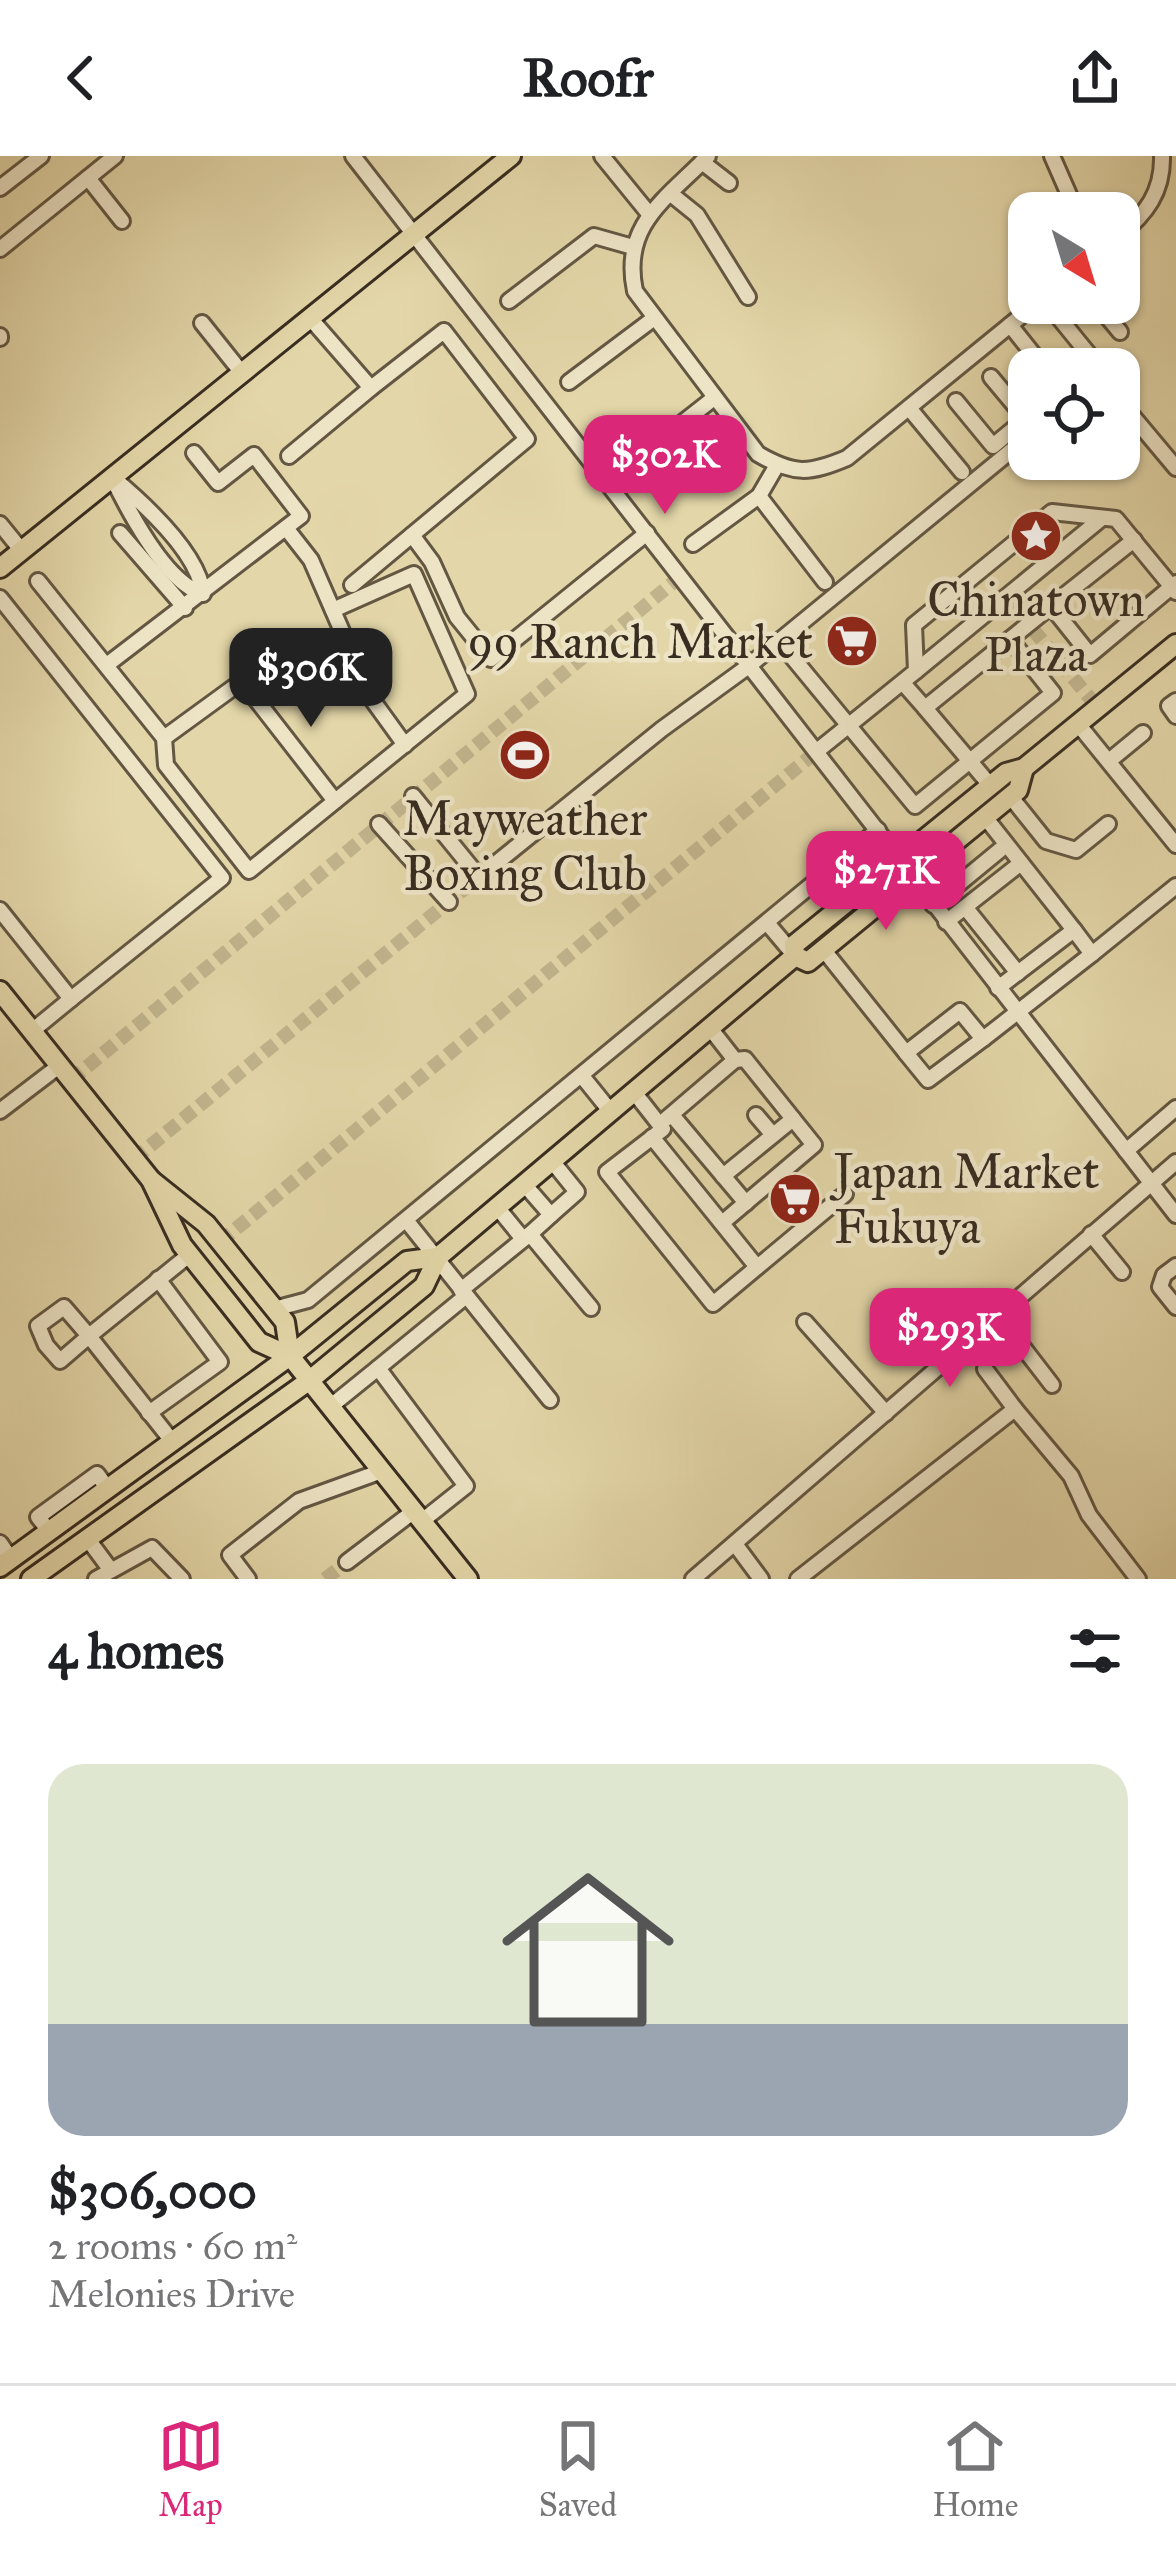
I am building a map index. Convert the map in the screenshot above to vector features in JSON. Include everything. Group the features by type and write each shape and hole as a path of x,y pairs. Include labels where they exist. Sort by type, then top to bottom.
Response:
{"main road":[{"path":"0,568 511,156"},
{"path":"795,956 794,945 990,785 1024,768 1172,656"},
{"path":"795,956 808,962 1018,790 1024,768"},
{"path":"31,1579 310,1380 424,1286 438,1257 795,956"},
{"path":"0,991 151,1180 189,1255 259,1342 290,1356 468,1579"},
{"path":"151,1180 206,1224 285,1322 290,1356"},
{"path":"4,1556 49,1531 290,1356 406,1261 438,1257"}],"street":[{"path":"0,188 41,156"},
{"path":"0,249 115,156"},
{"path":"353,156 1176,1215"},
{"path":"602,156 650,215"},
{"path":"1052,156 1068,192"},
{"path":"1140,216 1152,204 1162,174 1162,156"},
{"path":"729,183 705,159 650,215 636,236 630,266 635,291 653,319 758,454 777,465 814,472 847,458 1010,325 1028,348"},
{"path":"88,178 122,221"},
{"path":"671,194 697,215 748,297"},
{"path":"509,301 594,236 634,247"},
{"path":"310,318 371,388"},
{"path":"569,382 653,319"},
{"path":"202,322 242,373"},
{"path":"1064,324 1084,348"},
{"path":"1113,324 1120,332"},
{"path":"289,456 444,331 527,439 352,585"},
{"path":"991,377 1008,396"},
{"path":"607,482 714,398"},
{"path":"956,401 993,446 1008,434"},
{"path":"909,408 962,472"},
{"path":"1140,425 1176,468"},
{"path":"413,796 479,877 662,729 750,665 1008,453"},
{"path":"108,664 302,516 254,455 218,483 194,454"},
{"path":"693,544 759,496 777,465"},
{"path":"112,477 148,507 201,577 203,594"},
{"path":"112,477 133,519 187,589 203,594"},
{"path":"759,496 825,582"},
{"path":"133,519 148,507"},
{"path":"916,671 914,625 1052,512 1116,520 1174,587 1090,655 1051,606"},
{"path":"817,751 1102,518"},
{"path":"0,524 22,550"},
{"path":"286,528 311,560 371,698 405,745"},
{"path":"120,533 185,608"},
{"path":"412,535 432,562 457,617 491,658 646,533"},
{"path":"925,708 1133,540"},
{"path":"38,581 164,738 166,765 249,871 466,694 413,574 333,610"},
{"path":"0,598 222,878 32,1031"},
{"path":"779,641 915,806 1053,693 1010,640"},
{"path":"308,666 350,649"},
{"path":"903,682 990,785"},
{"path":"164,738 234,687 248,689 335,801"},
{"path":"1176,701 1168,706 1176,716"},
{"path":"1078,724 1176,845"},
{"path":"1109,761 1143,733"},
{"path":"1010,796 1046,841 1076,850 1108,824"},
{"path":"985,817 1092,954"},
{"path":"379,824 449,902"},
{"path":"274,1309 308,1300 878,830"},
{"path":"933,904 1006,844"},
{"path":"946,922 1021,863"},
{"path":"823,950 928,1079 1176,886"},
{"path":"965,907 1018,973"},
{"path":"0,910 71,999"},
{"path":"768,924 795,956"},
{"path":"998,988 1074,930"},
{"path":"906,1053 960,1011 983,1040"},
{"path":"710,1028 734,1060"},
{"path":"722,1223 814,1145 745,1060 734,1060 607,1172 713,1304 845,1194"},
{"path":"0,1111 59,1066"},
{"path":"582,1076 610,1112"},
{"path":"634,1092 661,1125 722,1223 758,1267"},
{"path":"1126,1150 1176,1108"},
{"path":"756,1115 773,1135"},
{"path":"723,1176 793,1119"},
{"path":"661,1125 723,1176 746,1203"},
{"path":"331,1406 577,1192 551,1161"},
{"path":"693,1579 1176,1162"},
{"path":"524,1184 551,1215"},
{"path":"496,1207 591,1308"},
{"path":"406,1220 550,1400"},
{"path":"1091,1234 1122,1272"},
{"path":"172,1442 89,1336 189,1255"},
{"path":"1176,1266 1164,1275 1160,1286 1176,1307"},
{"path":"149,1414 220,1362 158,1279"},
{"path":"998,1315 1052,1385"},
{"path":"806,1322 886,1413"},
{"path":"347,1562 466,1486 378,1368"},
{"path":"985,1369 1071,1476 1089,1515 1138,1579"},
{"path":"798,1579 1015,1409"},
{"path":"248,1579 230,1556 299,1501 382,1471"},
{"path":"87,1538 103,1574 152,1548 182,1579"},
{"path":"735,1544 761,1579"}],"tunnel":[{"path":"71,1080 681,576"},
{"path":"1006,597 1098,708"},
{"path":"220,1242 817,751"},
{"path":"134,1159 479,877"},
{"path":"325,1579 347,1562"}],"place":[{"name":"Chinatown Plaza","path":"1036,536"},
{"name":"99 Ranch Market","path":"852,641"},
{"name":"Mayweather Boxing Club","path":"525,755"},
{"name":"Japan Market Fukuya","path":"795,1199"}]}
